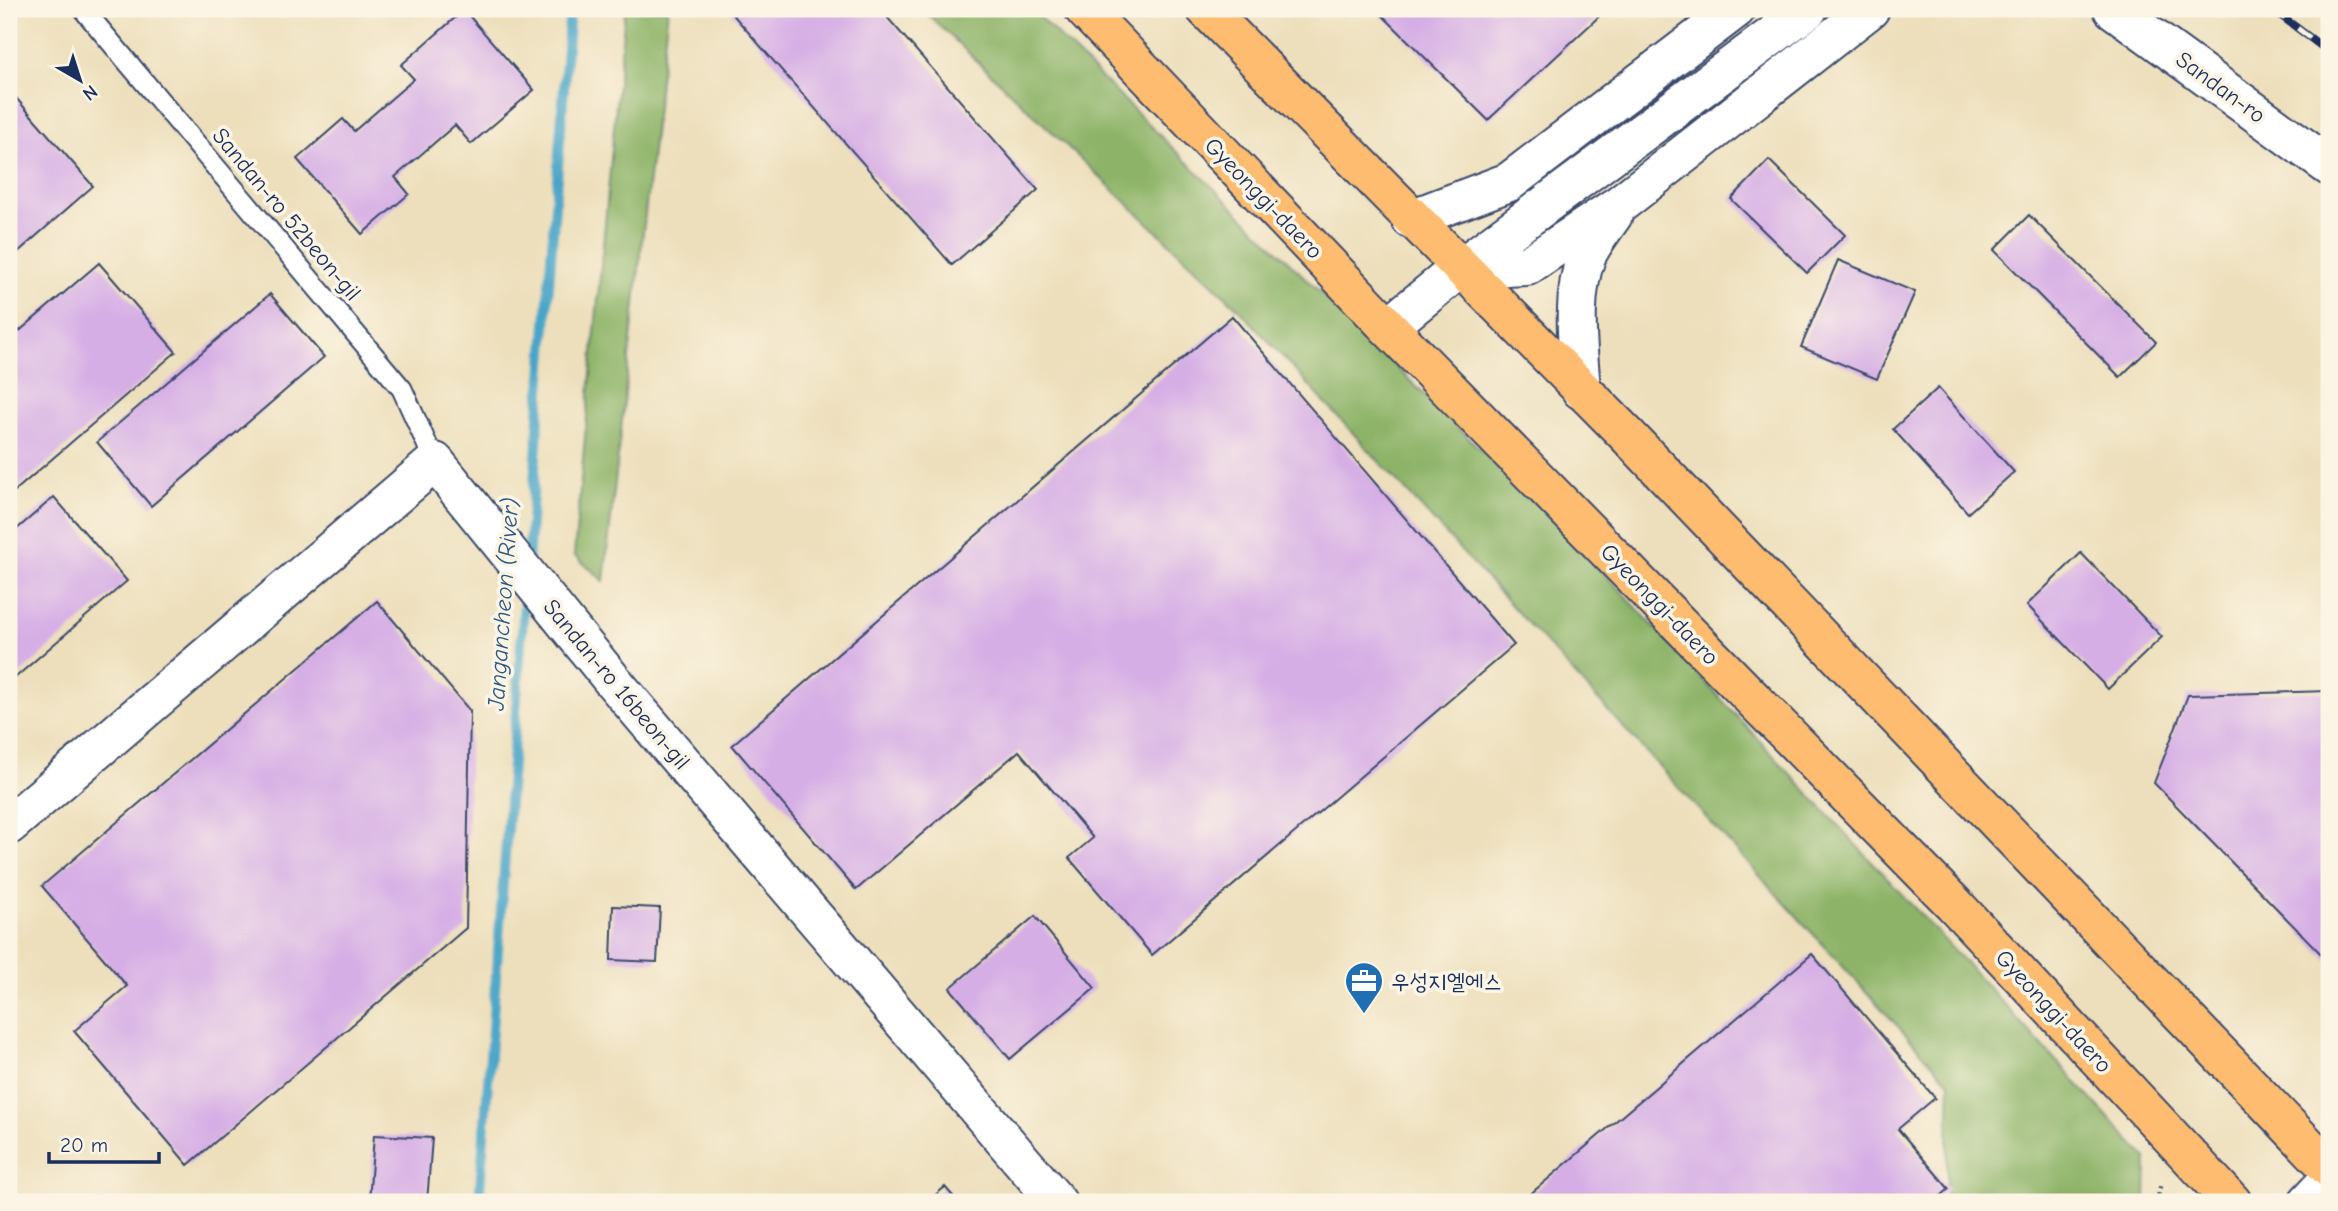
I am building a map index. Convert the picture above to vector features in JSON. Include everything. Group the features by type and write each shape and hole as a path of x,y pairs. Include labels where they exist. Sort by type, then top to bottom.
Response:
{"main road":[{"name":"Gyeonggi-daero","path":"1084,9 1388,327 1954,904 2232,1202"},
{"path":"1206,9 1581,390 2329,1168"}],"street":[{"path":"1412,219 1509,182 1735,9"},
{"path":"1388,327 1459,269 1808,9"},
{"path":"1459,269 1527,266 1620,204 1870,9"},
{"name":"Sandan-ro","path":"2113,9 2329,166"},
{"path":"1581,390 1577,322 1579,287 1587,256 1620,204"},
{"name":"Sandan-ro 16beon-gil","path":"435,462 613,681 1057,1202"},
{"path":"9,825 435,462"},
{"path":"2308,1202 2329,1180"}],"lane":[{"name":"Sandan-ro 52beon-gil","path":"83,9 402,389 435,462"}],"green space":[{"path":"625,9 668,9 604,581 574,555"},
{"path":"922,9 1031,9 1583,550 2147,1159 2146,1202 1946,1202 1950,1083 1238,308"}],"building":[{"path":"728,9 880,9 1038,190 952,265"},
{"path":"1376,9 1607,9 1488,120"},
{"path":"464,10 534,90 471,144 455,125 395,177 409,194 362,234 297,159 343,119 354,131 414,79 401,65"},
{"path":"9,90 93,186 9,260"},
{"path":"1769,160 1845,235 1807,273 1731,199"},
{"path":"2029,215 2156,342 2120,377 1994,250"},
{"path":"1838,260 1915,292 1877,379 1801,347"},
{"path":"99,263 176,352 9,496 9,340"},
{"path":"270,294 324,357 151,506 97,442"},
{"path":"1232,316 1514,645 1152,955 1069,858 1093,838 1019,751 856,890 732,745"},
{"path":"1938,388 2014,472 1968,513 1893,429"},
{"path":"54,497 127,581 9,683 9,536"},
{"path":"2081,553 2162,637 2108,689 2027,605"},
{"path":"377,601 470,711 466,928 188,1165 74,1031 127,986 42,886"},
{"path":"2329,691 2329,962 2154,783 2188,695"},
{"path":"613,906 660,908 657,962 611,960"},
{"path":"1035,916 1095,988 1010,1059 950,988"},
{"path":"1812,954 1935,1098 1898,1129 1949,1189 1934,1202 1521,1202"},
{"path":"374,1135 432,1138 427,1202 369,1202"},
{"path":"945,1187 958,1202 927,1202"}],"waterway":[{"name":"Jangancheon (River)","path":"528,561 570,9"},
{"name":"Jangancheon (River)","path":"479,1202 525,591"}],"railway":[{"path":"2272,9 2329,52"},
{"path":"2320,9 2329,16"}],"place":[{"name":"우성지엘에스","path":"1364,1015"}]}
